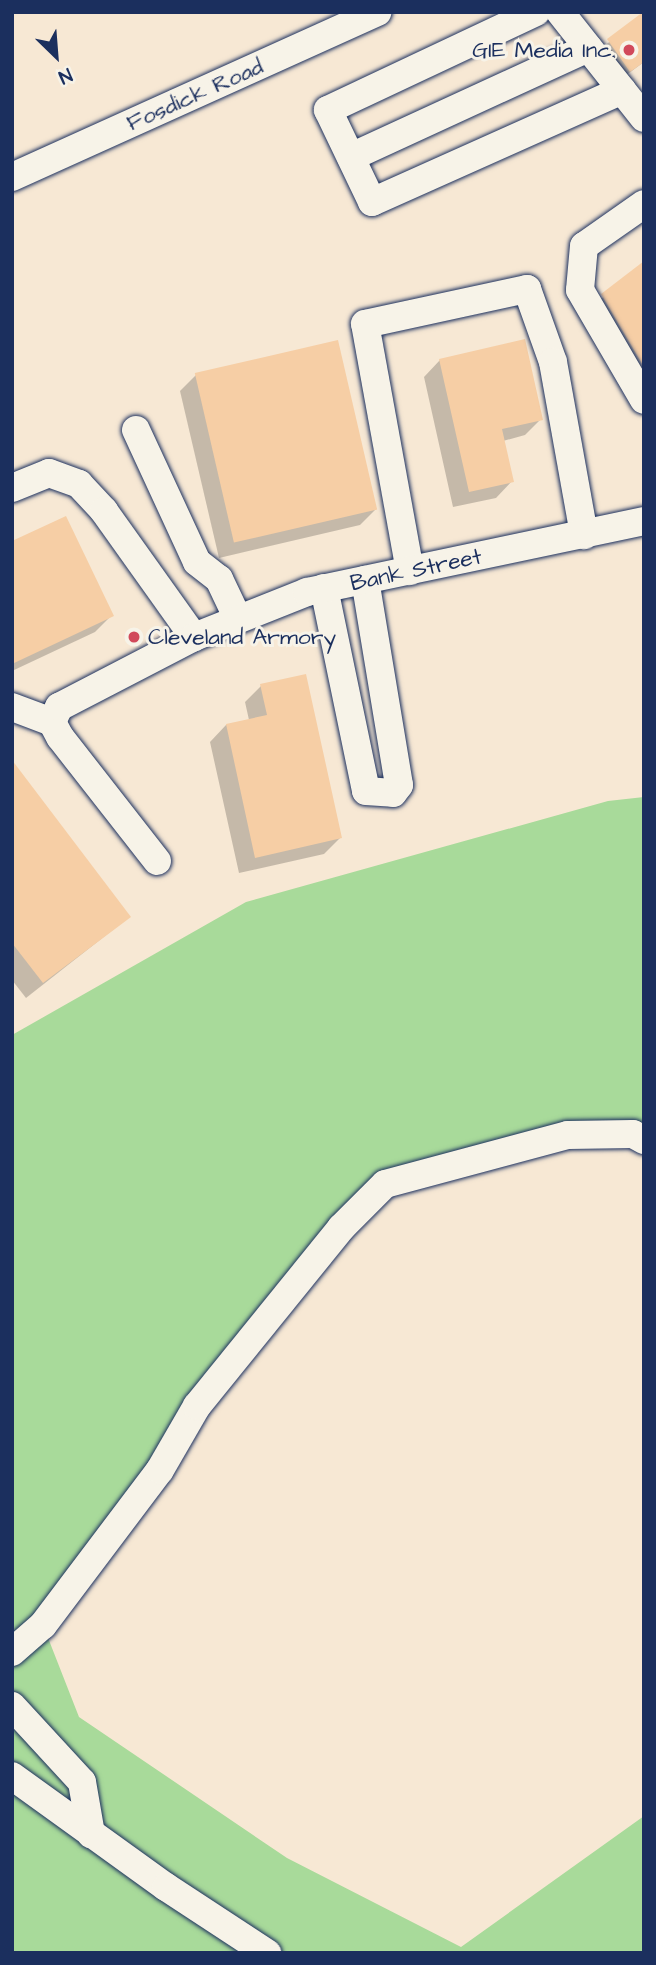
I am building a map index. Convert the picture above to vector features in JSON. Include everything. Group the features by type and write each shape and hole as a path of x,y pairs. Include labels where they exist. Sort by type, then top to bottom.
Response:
{"street":[{"name":"Fosdick Road","path":"12,177 377,12"},
{"path":"537,12 328,110 372,202 622,90"},
{"path":"560,12 644,118"},
{"path":"351,157 587,48"},
{"path":"644,204 584,246 580,290 644,400"},
{"path":"410,571 365,324 527,289 553,362 584,535"},
{"path":"136,430 197,562 219,579 238,620"},
{"path":"12,488 49,473 79,484 104,511 194,637"},
{"name":"Bank Street","path":"52,722 59,707 79,695 194,637 324,588 644,521"},
{"path":"324,588 366,791 393,793 399,785 365,580"},
{"path":"12,707 52,722 157,861"},
{"path":"12,1651 43,1625 160,1470 197,1406 341,1228 385,1184 463,1167 568,1135 633,1134 644,1139"},
{"path":"12,1706 82,1782 91,1834"},
{"path":"12,1776 91,1834 267,1953"}],"green space":[{"path":"644,797 644,1140 633,1134 385,1184 43,1625 79,1717 287,1858 461,1947 644,1816 644,1953 12,1953 12,1035 246,902 608,801"}],"building":[{"name":"GIE Media Inc.","path":"643,12 644,62 630,72 607,39"},
{"path":"644,261 644,367 601,294"},
{"path":"525,339 543,420 502,429 514,482 469,492 439,359"},
{"path":"338,340 377,510 234,543 195,373"},
{"path":"66,516 114,616 12,664 12,541"},
{"path":"306,674 342,838 255,858 226,724 267,715 260,684"},
{"path":"12,760 131,917 43,983 12,943"}],"place":[{"name":"GIE Media Inc.","path":"629,50"},
{"name":"Cleveland Armory","path":"134,637"}]}
